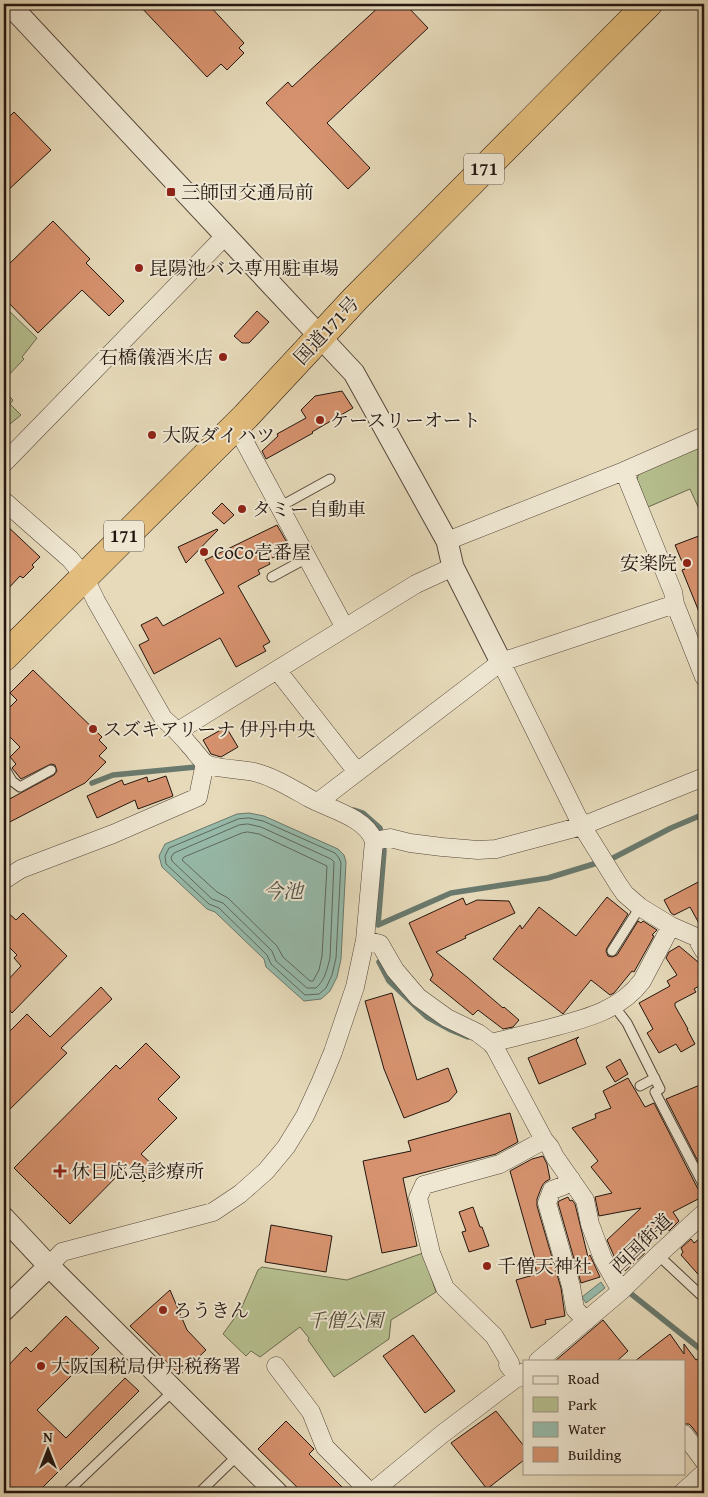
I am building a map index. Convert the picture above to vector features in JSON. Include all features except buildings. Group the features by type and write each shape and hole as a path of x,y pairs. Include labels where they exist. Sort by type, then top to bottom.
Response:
{"highway":[{"name":"国道171号","path":"4,657 236,426 320,335 648,4"}],"street":[{"path":"9,4 354,373 447,542 453,566 582,826 625,894 640,907 671,926 696,937 704,951"},
{"path":"4,464 225,236"},
{"path":"236,426 345,628"},
{"path":"447,542 624,471 704,436"},
{"path":"624,471 673,592 675,604 704,677"},
{"path":"4,501 70,559 84,576 96,601 163,718 178,731 205,763 216,767 255,772 277,779 318,802 335,808 354,820 371,832 374,841 365,940 355,987 321,1081 305,1116 286,1147 266,1171 240,1194 213,1212 62,1252 4,1310"},
{"path":"178,731 416,584 453,566"},
{"path":"318,802 501,662 675,604"},
{"path":"277,670 357,772"},
{"path":"4,880 21,869 113,834 198,797 205,763"},
{"path":"374,841 390,838 410,843 442,847 478,850 496,849 582,826 704,777"},
{"path":"490,1043 585,1019 614,1006 642,981 671,926"},
{"path":"365,940 380,944 395,970 418,997 447,1018 478,1033 495,1048 544,1140 585,1200 590,1224 603,1259 621,1291"},
{"path":"276,1366 310,1412 325,1447 371,1493 441,1435 521,1375 508,1365 510,1363 494,1336 445,1288 430,1253 418,1198 424,1185 500,1164 544,1140"},
{"path":"571,1179 563,1186 552,1190 547,1203 576,1309 586,1321"},
{"name":"西国街道","path":"539,1360 621,1291 704,1213"},
{"path":"4,1218 49,1266 277,1493"},
{"path":"686,1437 704,1461"},
{"path":"682,1493 704,1473"}],"lane":[{"path":"280,506 330,479"},
{"path":"272,577 307,558"},
{"path":"4,767 12,781 20,786 51,770"},
{"path":"612,951 640,907"},
{"path":"614,1006 627,1023 655,1078 660,1089 655,1092 704,1186"},
{"path":"640,1086 655,1078"},
{"path":"658,1255 704,1298"},
{"path":"66,1493 173,1390"},
{"path":"199,1493 238,1454"}],"green space":[{"path":"4,306 37,338 22,357 24,359 4,380"},
{"path":"4,391 13,400 10,404 21,415 4,429"},
{"path":"704,442 704,520 690,489 648,507 637,479 640,470"},
{"name":"千僧公園","path":"423,1253 436,1292 391,1320 389,1339 334,1377 300,1327 260,1357 251,1351 246,1356 223,1334 241,1309 258,1270 262,1267 347,1280"}],"water":[{"name":"今池","path":"249,813 264,816 338,849 344,855 346,862 341,959 337,977 330,991 321,999 304,1001 266,967 264,959 215,912 207,909 162,867 159,856 165,844 237,814"},
{"path":"601,1282 605,1288 586,1303 582,1297"}],"waterway":[{"path":"92,783 113,775 196,767"},
{"path":"354,810 363,813 380,828 384,851 378,925 451,893 548,878 597,863"},
{"path":"613,858 671,828 704,814"},
{"path":"379,962 389,981 427,1017 468,1037"},
{"path":"630,1293 704,1352"}],"place":[{"name":"三師団交通局前","path":"171,192"},
{"name":"昆陽池バス専用駐車場","path":"139,268"},
{"name":"石橋儀酒米店","path":"223,357"},
{"name":"ケースリーオート","path":"320,420"},
{"name":"大阪ダイハツ","path":"152,435"},
{"name":"タミー自動車","path":"242,509"},
{"name":"CoCo壱番屋","path":"204,552"},
{"name":"安楽院","path":"687,563"},
{"name":"スズキアリーナ 伊丹中央","path":"93,729"},
{"name":"休日応急診療所","path":"60,1171"},
{"name":"千僧天神社","path":"487,1266"},
{"name":"ろうきん","path":"163,1310"},
{"name":"大阪国税局伊丹税務署","path":"41,1366"}]}
